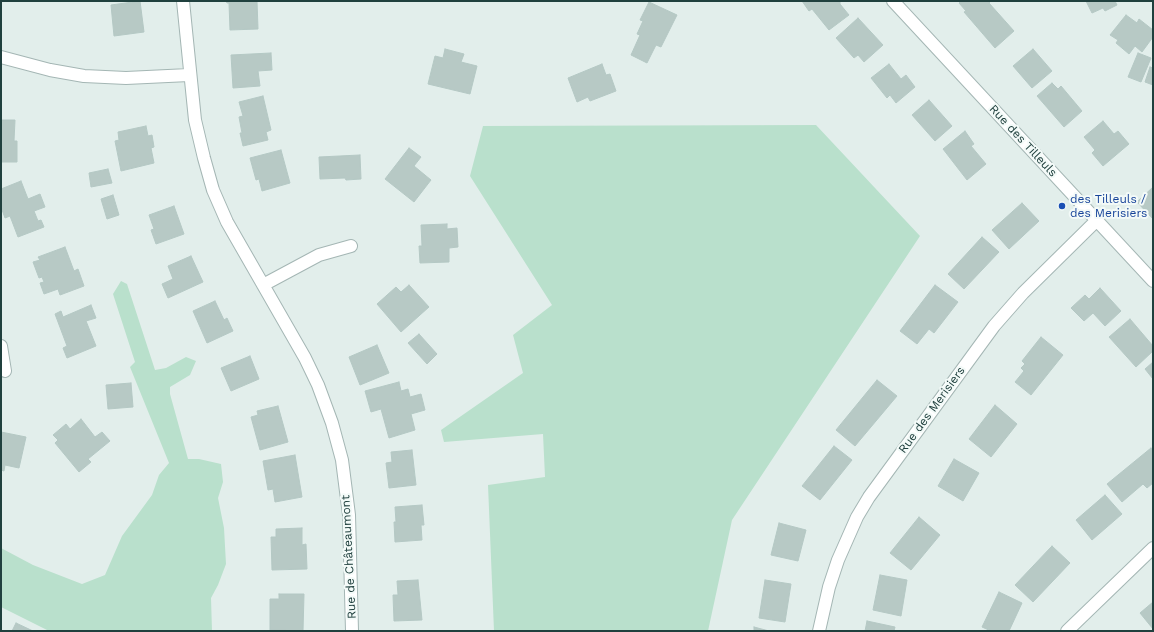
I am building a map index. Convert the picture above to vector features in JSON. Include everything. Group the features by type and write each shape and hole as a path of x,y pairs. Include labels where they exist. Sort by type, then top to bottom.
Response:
{"street":[{"name":"Rue de Châteaumont","path":"183,1 189,75 195,120 204,158 214,190 227,222 318,385 332,423 342,460 349,515 352,631"},
{"name":"Rue des Tilleuls","path":"893,1 1153,281"},
{"path":"1,57 50,70 84,76 126,78 189,75"},
{"name":"Rue des Merisiers","path":"819,631 829,587 838,560 857,517 869,497 994,326 1023,293 1096,221"},
{"path":"263,285 319,255 351,246"},
{"path":"1,346 5,371"},
{"path":"1069,630 1153,548"}],"green space":[{"path":"816,125 920,236 732,520 708,631 494,631 488,485 545,477 543,434 444,442 441,430 523,373 513,335 552,305 470,176 483,126"},
{"path":"121,281 127,284 155,370 166,368 186,357 196,361 190,375 170,387 170,394 188,459 199,459 221,464 223,482 218,498 224,528 226,564 211,598 212,631 49,631 1,607 1,548 33,565 82,584 105,575 122,536 152,495 159,475 169,463 130,367 135,362 113,294"}],"building":[{"path":"140,1 144,32 114,36 111,5"},
{"path":"226,1 257,1 258,29 230,30 229,3"},
{"path":"802,1 840,1 840,4 849,15 829,30 812,9 809,11"},
{"path":"961,1 991,1 989,3 1014,31 995,48 964,12 966,11 959,3"},
{"path":"1086,1 1115,1 1117,5 1105,11 1103,8 1092,13"},
{"path":"649,2 677,15 661,47 656,45 647,63 631,55 640,35 637,34 643,21 640,20"},
{"path":"1126,15 1137,23 1139,19 1153,30 1153,37 1142,52 1135,46 1129,54 1116,43 1118,40 1110,35"},
{"path":"858,18 883,45 864,62 858,55 854,58 836,38"},
{"path":"445,49 464,54 461,62 477,66 470,94 428,84 435,56 443,58"},
{"path":"1033,49 1052,71 1032,88 1013,66"},
{"path":"271,53 272,70 258,71 260,86 233,88 231,55"},
{"path":"1138,53 1151,58 1141,82 1128,77"},
{"path":"602,64 606,75 610,74 616,91 590,101 588,97 577,102 568,78"},
{"path":"889,64 901,79 906,75 915,87 896,103 890,95 887,98 871,78"},
{"path":"1150,67 1153,68 1153,85 1145,82"},
{"path":"1052,83 1058,89 1061,86 1082,111 1064,127 1037,96"},
{"path":"263,96 271,130 266,132 268,140 243,146 239,117 243,116 239,102"},
{"path":"929,100 952,126 935,141 912,115"},
{"path":"1,120 15,120 14,141 17,141 17,162 1,162"},
{"path":"1103,121 1114,134 1118,131 1129,144 1103,166 1092,153 1095,150 1084,137"},
{"path":"146,126 148,136 152,135 154,147 151,148 154,163 121,171 115,141 119,140 118,132"},
{"path":"965,131 974,144 971,146 986,164 967,180 943,149"},
{"path":"409,148 421,157 414,166 431,180 414,202 385,179"},
{"path":"281,150 290,183 262,191 259,179 256,180 250,158"},
{"path":"360,155 361,179 320,179 319,157"},
{"path":"108,169 112,183 91,187 89,173"},
{"path":"21,181 28,199 40,194 45,207 34,211 38,221 41,220 44,227 18,237 10,216 5,218 1,207 1,189"},
{"path":"1153,187 1153,219 1137,202"},
{"path":"113,195 119,215 107,219 101,199"},
{"path":"1022,203 1039,221 1009,249 992,230"},
{"path":"174,206 184,234 156,244 151,230 154,229 149,215"},
{"path":"447,224 447,229 457,228 458,247 449,248 449,262 420,263 419,246 422,246 421,225"},
{"path":"982,237 999,252 964,289 948,274"},
{"path":"65,247 74,271 78,269 84,286 60,295 58,289 44,294 40,283 44,282 42,277 39,278 33,262 40,260 38,257"},
{"path":"191,256 203,282 168,298 162,284 173,279 168,266"},
{"path":"409,285 429,307 401,332 377,304 396,287 401,292"},
{"path":"935,285 958,302 934,333 929,329 917,344 900,331"},
{"path":"1100,288 1121,311 1105,326 1093,313 1084,321 1071,308 1085,295 1089,299"},
{"path":"215,301 224,320 227,318 233,331 207,343 193,311"},
{"path":"91,305 96,318 86,321 96,346 67,358 63,348 67,346 55,314 61,311 63,317"},
{"path":"1130,319 1153,346 1153,351 1136,367 1109,337"},
{"path":"419,334 437,354 427,364 408,343"},
{"path":"1041,337 1063,355 1031,395 1015,382 1024,371 1021,368 1025,364 1022,361"},
{"path":"377,345 389,373 360,385 349,357"},
{"path":"250,356 259,379 231,391 221,368"},
{"path":"1153,362 1153,379 1145,369"},
{"path":"877,380 897,396 855,446 836,430"},
{"path":"399,382 401,391 408,389 410,397 421,394 425,410 411,414 415,430 389,438 381,409 371,412 365,391"},
{"path":"131,383 133,407 108,409 106,385"},
{"path":"995,405 1017,424 991,457 969,439"},
{"path":"278,406 288,442 260,450 251,417 258,415 257,411"},
{"path":"81,419 95,437 102,432 110,441 88,459 91,462 79,472 55,443 58,440 53,435 66,424 70,429"},
{"path":"1,432 26,437 19,468 5,465 4,471 1,470"},
{"path":"834,446 852,460 820,500 802,486"},
{"path":"1151,448 1153,451 1153,483 1147,488 1143,484 1122,502 1107,484"},
{"path":"412,450 416,485 389,488 386,463 392,462 391,452"},
{"path":"295,455 302,497 275,502 273,489 268,490 263,461"},
{"path":"954,459 979,473 963,501 938,486"},
{"path":"1105,495 1122,514 1092,540 1076,520"},
{"path":"422,505 424,525 421,525 422,540 395,542 395,507"},
{"path":"919,517 940,535 911,570 890,553"},
{"path":"779,523 806,530 798,561 771,555"},
{"path":"302,528 302,545 306,544 307,569 272,570 271,537 276,537 276,529"},
{"path":"1052,546 1070,563 1033,602 1015,585"},
{"path":"880,575 907,580 901,616 873,610"},
{"path":"418,580 422,620 394,621 393,595 398,595 397,581"},
{"path":"765,580 791,584 785,622 759,618"},
{"path":"999,592 1022,603 1009,631 991,631 982,627"},
{"path":"279,594 304,594 303,631 270,630 270,599 279,599"},
{"path":"1153,602 1153,629 1140,613"},
{"path":"867,621 895,627 894,631 865,631"},
{"path":"16,623 33,631 12,631"},
{"path":"754,627 769,631 754,631"}],"place":[{"name":"des Tilleuls / des Merisiers","path":"1062,206"}]}
